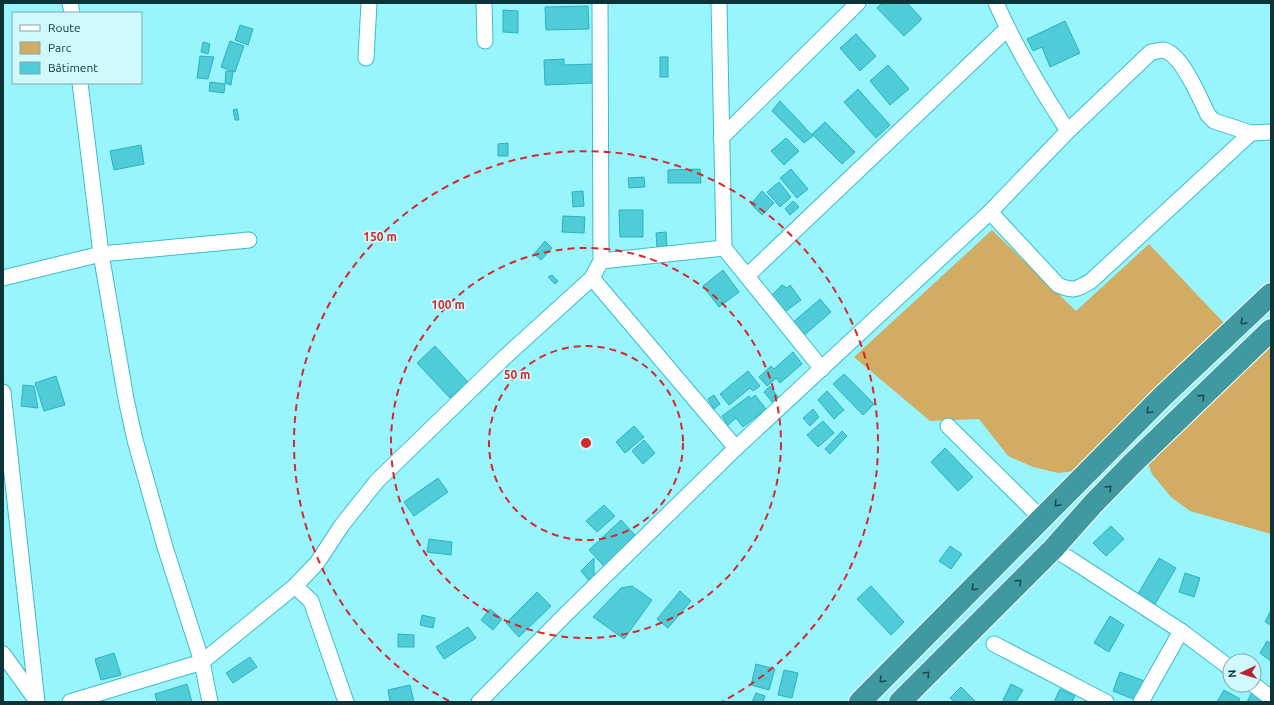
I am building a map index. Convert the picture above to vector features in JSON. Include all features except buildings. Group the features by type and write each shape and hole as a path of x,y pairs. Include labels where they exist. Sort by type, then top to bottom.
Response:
{"highway":[{"path":"860,702 1163,396 1271,294"},
{"path":"900,702 1052,550 1093,504 1132,464 1271,330"}],"street":[{"path":"366,58 369,3"},
{"path":"484,3 485,41"},
{"path":"70,702 108,696 202,662 295,586 317,563 342,525 377,481 512,351 592,278 601,261 600,3"},
{"path":"718,3 724,248 822,369"},
{"path":"721,138 858,3"},
{"path":"996,3 1007,28 1034,78 1068,131"},
{"path":"747,276 1007,28"},
{"path":"479,702 566,614 736,448 990,212 1068,131 1151,52 1163,50 1173,56 1184,68 1214,121 1251,133 1271,132"},
{"path":"80,84 101,254 126,399 135,440 165,548 202,662 210,702"},
{"path":"990,212 1058,285 1068,289 1077,289 1091,281 1251,133"},
{"path":"3,278 101,254 249,240"},
{"path":"601,261 724,248"},
{"path":"592,278 736,448"},
{"path":"3,392 37,702"},
{"path":"948,426 1042,519"},
{"path":"1052,550 1070,559 1181,631 1222,662"},
{"path":"295,586 311,601 346,702"},
{"path":"1142,702 1181,631"},
{"path":"994,644 1106,702"},
{"path":"3,654 37,702"},
{"path":"1262,691 1271,698"}],"green space":[{"path":"992,230 1076,311 1149,244 1224,323 1075,471 1058,473 1033,467 1008,456 979,419 930,421 854,357"},
{"path":"1257,335 1271,348 1271,534 1190,511 1171,497 1152,474 1143,451"}]}
